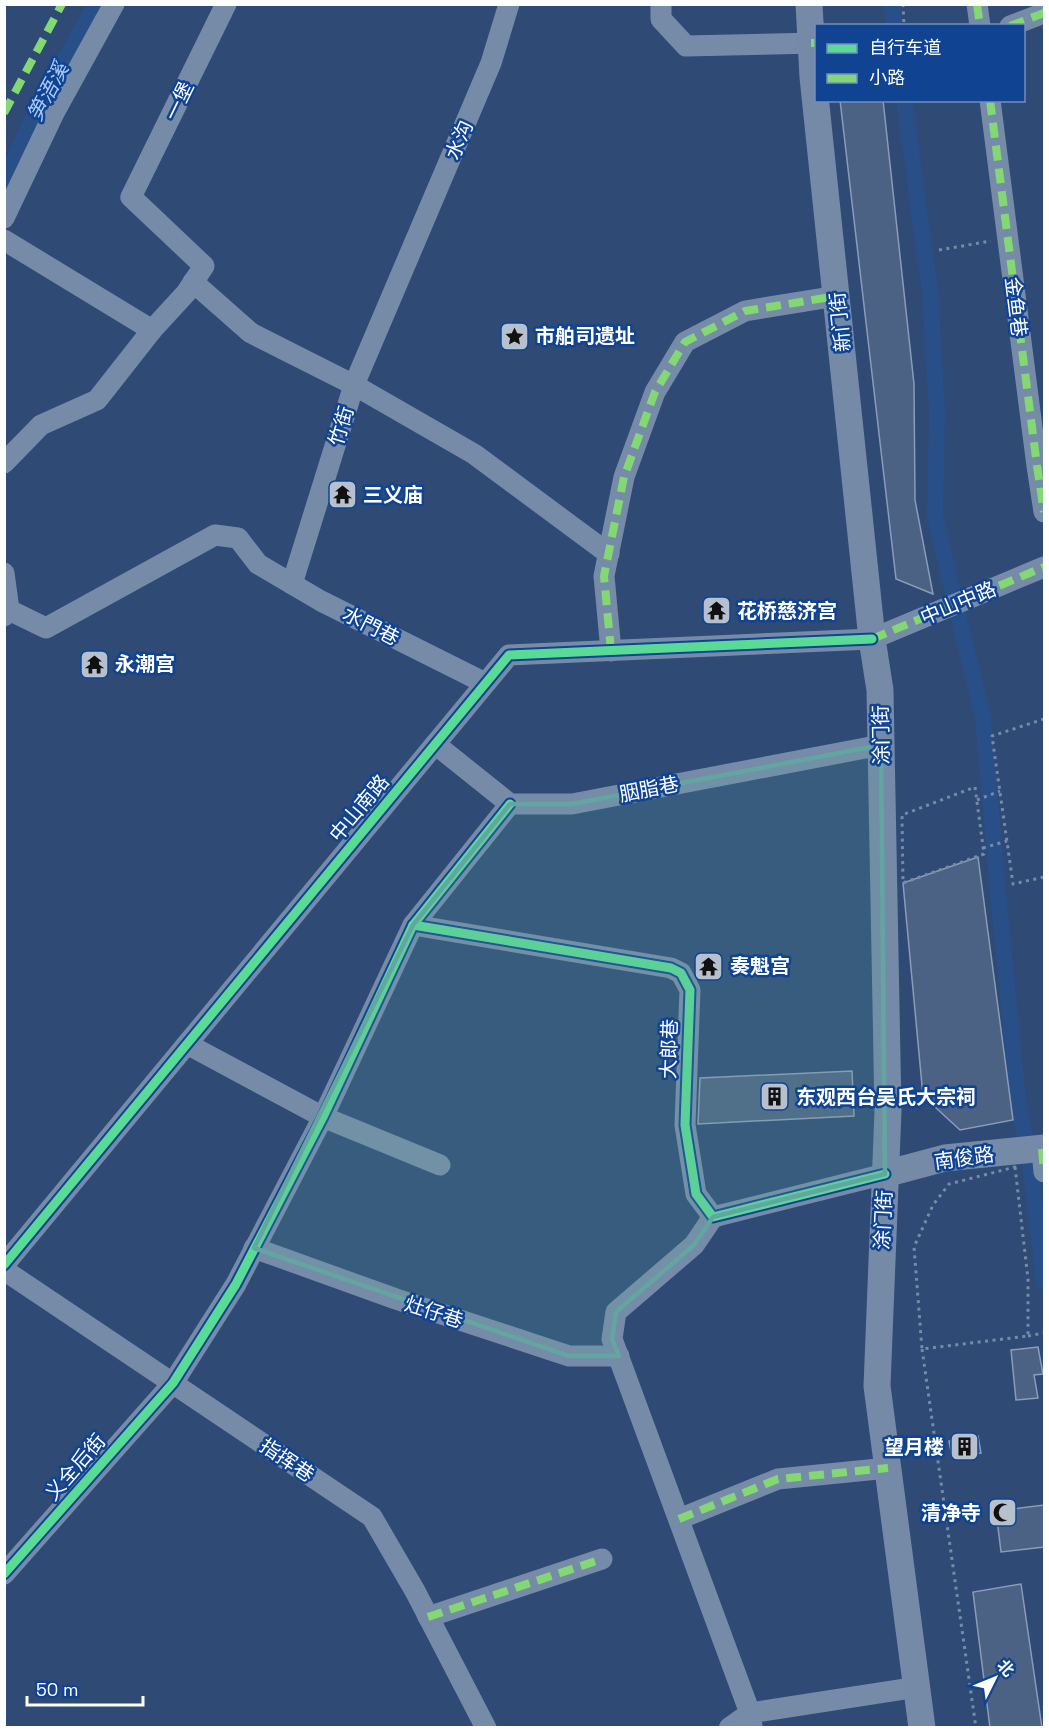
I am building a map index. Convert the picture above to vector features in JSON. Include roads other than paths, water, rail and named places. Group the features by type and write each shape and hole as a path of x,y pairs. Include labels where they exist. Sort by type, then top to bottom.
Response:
{"main road":[{"name":"新门街","path":"809,4 814,43 815,95"},
{"name":"新门街","path":"816,102 872,639"},
{"name":"涂门街","path":"872,639 880,690 888,1111 876,1386 922,1728"},
{"name":"南俊路","path":"885,1174 945,1158 1044,1156"}],"street":[{"path":"4,218 54,113 114,4"},
{"name":"一堡","path":"193,282 204,266 131,197 226,4"},
{"name":"水沟","path":"402,273 491,63 509,4"},
{"path":"661,4 661,19 686,45 814,43"},
{"path":"977,4 980,24"},
{"path":"1015,24 1044,13"},
{"name":"金鱼巷","path":"990,102 1044,512"},
{"path":"4,240 152,330"},
{"name":"竹街","path":"292,584 354,385 402,273"},
{"path":"4,462 41,425 97,400 193,282 251,333 354,385 474,454 609,554"},
{"path":"611,651 604,576 624,477 655,392 685,342 745,311 837,296"},
{"name":"水門巷","path":"7,613 46,628 215,535 238,538 258,564 292,584 321,601 485,683"},
{"name":"中山中路","path":"872,639 1044,567"},
{"path":"4,573 7,613"},
{"name":"中山南路","path":"4,1265 509,655 872,639"},
{"path":"435,744 510,804"},
{"name":"胭脂巷","path":"510,804 572,804 881,745"},
{"name":"义全后街","path":"4,1574 173,1383 236,1284 322,1117 413,925 510,804"},
{"name":"大郎巷","path":"413,925 671,968 681,974 690,990 685,1125 696,1194 713,1217"},
{"path":"187,1044 322,1117 440,1166"},
{"path":"752,1720 612,1340 616,1312 694,1245 713,1217 885,1174"},
{"name":"灶仔巷","path":"254,1248 396,1299 569,1356 619,1356"},
{"name":"指挥巷","path":"4,1270 372,1517 486,1728"},
{"path":"679,1519 778,1479 888,1468"},
{"path":"428,1617 602,1559"},
{"path":"729,1728 752,1720 917,1687"}],"waterway":[{"name":"笋浯溪","path":"4,181 36,111 96,4"},
{"path":"892,4 894,24"},
{"path":"904,102 930,291 937,412 935,516 952,590"},
{"path":"959,618 983,718 1019,1109 1025,1137"},
{"path":"1030,1164 1044,1282"}],"place":[{"name":"市舶司遗址","path":"514,336"},
{"name":"三义庙","path":"342,495"},
{"name":"花桥慈济宫","path":"716,611"},
{"name":"永潮宫","path":"94,664"},
{"name":"奏魁宫","path":"709,966"},
{"name":"东观西台吴氏大宗祠","path":"775,1097"},
{"name":"望月楼","path":"965,1447"},
{"name":"清净寺","path":"1002,1513"}]}
